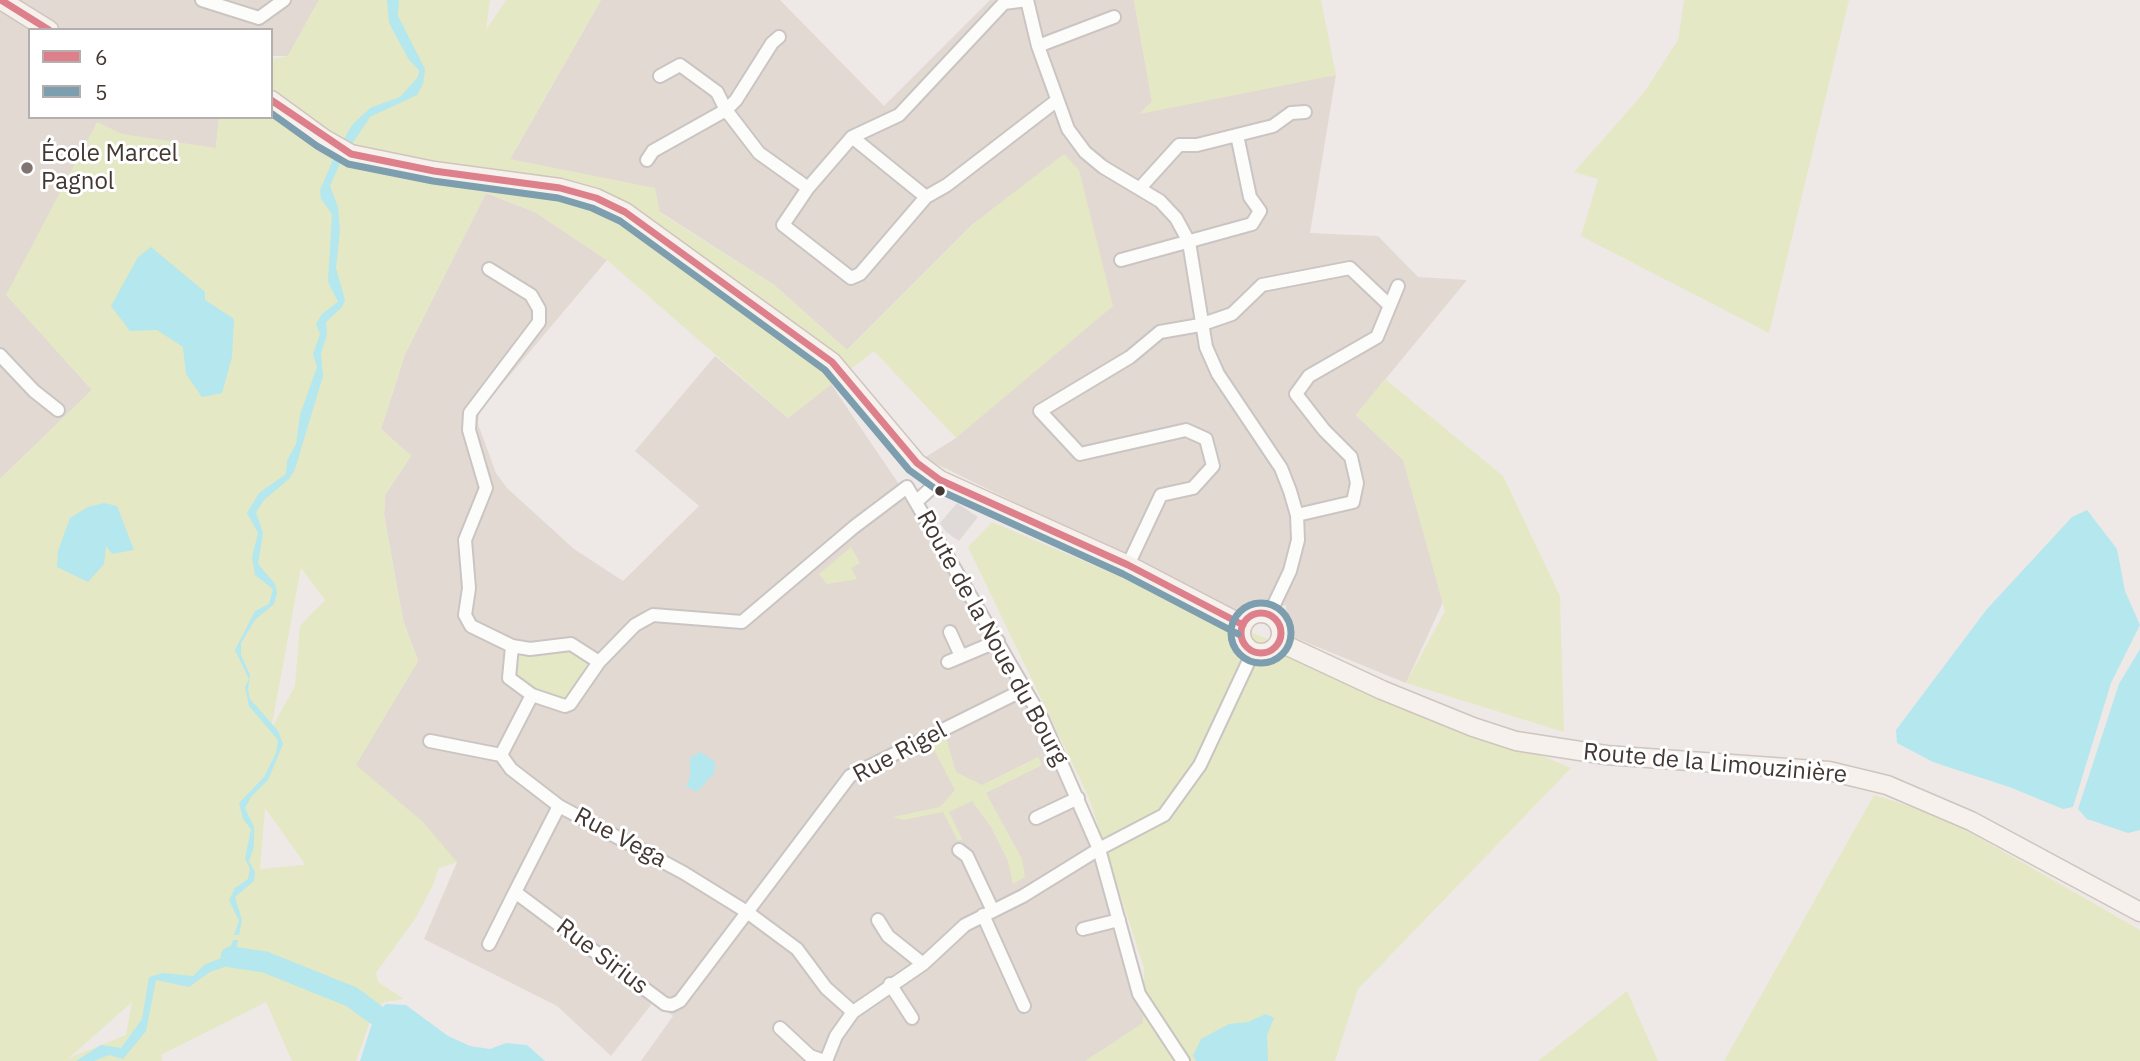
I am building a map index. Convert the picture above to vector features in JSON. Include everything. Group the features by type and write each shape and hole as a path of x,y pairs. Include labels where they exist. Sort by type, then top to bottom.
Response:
{"street":[{"path":"1,0 46,28"},
{"path":"202,0 259,18 284,0"},
{"path":"1056,101 947,185 926,197 860,274 851,278 783,225 808,188 852,137 899,115 1004,3 1027,0 1038,46 1068,129 1085,152 1102,167 1140,188 1168,210 1189,242 1195,264 1200,325 1218,374 1281,468 1297,514 1298,540 1290,571 1269,615"},
{"path":"1038,46 1114,17"},
{"path":"647,160 653,151 726,110 736,100 772,43 779,37"},
{"path":"660,76 680,65 717,92 726,110 759,153 808,188"},
{"path":"273,101 323,138 351,154 434,172 521,181 596,198 650,230 832,362 917,463 940,480 1128,565 1243,625"},
{"path":"1140,188 1179,145 1197,145 1273,126 1291,113 1305,112"},
{"path":"1121,260 1252,224 1260,211 1250,197 1237,135"},
{"path":"852,137 926,197"},
{"path":"1128,565 1161,495 1193,488 1213,466 1206,439 1186,430 1080,454 1040,411 1130,357 1160,332 1200,325 1232,314 1262,285 1350,268 1389,305"},
{"path":"489,270 531,295 539,309 539,322 475,405 468,420 486,488 466,540 469,588 465,615 471,626 512,646 530,649 571,644 585,650 599,662 570,704 559,706 532,695 509,678 512,646"},
{"path":"1297,514 1353,502 1357,483 1351,457 1324,430 1296,394 1309,376 1377,337 1398,286"},
{"path":"0,355 34,391 58,410"},
{"path":"916,502 940,480"},
{"name":"Route de la Noue du Bourg","path":"599,662 635,625 653,615 730,622 747,618 854,527 907,487 1025,689 1078,798 1099,849 1139,994 1182,1061"},
{"path":"1269,615 1281,629 1279,642 1268,652 1254,652 1242,641 1243,625 1251,616 1269,615"},
{"path":"950,632 961,656"},
{"path":"948,662 998,640"},
{"name":"Route de la Limouzinière","path":"1279,642 1382,691 1473,727 1517,741 1646,759 1829,771 1887,785 1971,821 2140,912"},
{"path":"780,1028 810,1056 825,1061 836,1036 853,1012 890,984 923,964 944,942 988,913 1065,873 1099,849 1150,824 1179,799 1200,765 1254,652"},
{"name":"Rue Rigel","path":"747,912 850,776 1025,689"},
{"path":"430,741 501,755 532,695"},
{"name":"Rue Vega","path":"501,755 511,769 559,806 684,873 747,912 797,949 826,988 853,1012"},
{"path":"1036,818 1078,798"},
{"path":"489,944 559,806"},
{"path":"959,850 967,856 1024,1006"},
{"name":"Rue Sirius","path":"515,892 665,1004 672,1006 680,1001 747,912"},
{"path":"878,920 888,936 923,964"},
{"path":"1083,929 1119,920"},
{"path":"890,984 912,1018"}],"shaded area":[{"path":"0,0 319,0 288,56 273,56 273,28 28,28 28,119 219,119 216,148 6,294 92,390 0,479"},
{"path":"601,0 780,0 884,106 990,0 1134,0 1152,101 1336,75 1310,233 1378,236 1418,277 1467,280 1356,415 1408,464 1443,602 1406,683 1288,635 1286,605 1242,613 924,458 956,438 974,223 847,350 774,285 660,212 510,159"},
{"path":"486,193 535,212 607,260 479,412 478,424 496,473 507,488 574,549 623,581 699,506 635,451 715,356 788,418 831,384 907,496 998,641 1078,798 1151,1017 1092,1061 641,1061 673,1016 654,1001 611,1056 557,1006 424,939 457,862 355,765 418,661 403,620 384,515 385,495 411,456 381,429 405,354"},
{"path":"957,503 978,517 959,541 946,532 940,523"}],"green space":[{"path":"319,0 490,0 486,30 506,0 601,0 510,159 655,188 660,213 774,285 847,350 974,223 1064,154 1079,170 1113,306 956,438 874,351 788,418 607,260 535,212 486,193 405,354 381,429 411,456 385,495 384,515 403,620 418,661 356,765 424,823 457,862 439,868 415,919 376,973 378,982 404,999 384,1002 373,1013 356,1061 292,1061 266,1002 161,1055 162,1061 0,1061 0,479 92,390 6,295 97,122 122,134 216,148 219,119 273,119 273,59 288,56","holes":["301,568 325,600 300,626 295,686 271,729","265,808 305,864 305,865 260,869","132,1002 126,1035 69,1058"]},
{"path":"1134,0 1321,0 1336,75 1139,114 1152,101"},
{"path":"1684,0 1849,0 1769,333 1581,236 1598,179 1574,172 1643,94 1678,40"},
{"path":"1385,379 1503,476 1560,596 1564,732 1406,683 1445,611 1403,460 1356,415"},
{"path":"992,522 1571,768 1358,989 1335,1061 1085,1061 1143,1023 1144,968 1089,798 968,547"},
{"path":"851,547 860,563 851,568 857,579 827,584 819,574"},
{"path":"570,647 589,663 590,669 567,698 552,698 520,682 514,674 519,655"},
{"path":"946,738 956,772 982,785 1038,757 1042,765 986,793 1022,859 1025,877 1013,884 1008,861 991,827 972,801 949,812 962,839 958,841 943,812 903,820 893,817 940,807 955,790 932,746"},
{"path":"1874,795 1941,816 2140,930 2140,1061 1724,1061"},
{"path":"1627,991 1658,1061 1538,1061"}],"water":[{"path":"387,0 399,0 398,16 425,69 423,84 417,95 370,117 350,147 342,142 352,125 370,108 400,97 418,77 419,70 409,60 389,23"},
{"path":"336,153 343,156 330,186 338,207 340,230 336,268 345,300 342,307 326,322 327,335 321,353 323,376 295,469 290,478 264,500 256,512 263,533 258,564 275,584 277,593 274,604 255,620 241,643 241,655 250,675 250,699 278,731 283,744 268,780 251,797 245,808 254,827 254,847 249,861 255,872 254,881 235,897 242,920 239,935 234,935 239,921 229,900 235,888 248,879 250,868 245,859 251,829 243,819 239,803 264,777 276,753 278,740 249,706 245,687 249,679 235,650 255,611 269,604 273,589 255,575 252,557 258,533 247,513 259,493 286,474 287,461 296,444 300,415 317,367 313,354 320,334 316,324 322,314 338,302 328,282 332,214 321,199 320,190"},
{"path":"151,247 205,292 205,300 234,319 232,357 222,393 202,397 186,374 183,347 157,330 130,331 111,306 138,257"},
{"path":"104,503 117,506 134,550 112,554 106,546 104,564 88,582 57,567 58,551 70,518 88,507"},
{"path":"2087,510 2117,549 2125,591 2140,625 2111,683 2073,807 2063,809 2012,788 1933,762 1897,743 1896,730 1987,609 2072,517"},
{"path":"2140,649 2140,830 2128,833 2087,819 2078,809 2119,684"},
{"path":"700,752 714,761 715,765 714,773 697,792 686,786 690,777 690,758"},
{"path":"233,940 238,940 233,964 210,972 189,987 156,980 146,1031 123,1059 109,1055 94,1061 76,1061 101,1045 121,1048 142,1019 149,977 163,973 193,976 204,965 228,955"},
{"path":"386,1004 406,1005 448,1036 470,1046 490,1049 506,1043 527,1045 545,1061 360,1061 375,1014"},
{"path":"1266,1014 1274,1018 1267,1035 1268,1061 1196,1061 1193,1056 1201,1039 1229,1024 1248,1022"}],"waterway":[{"path":"231,957 265,962 352,997 375,1014"}],"transit line":[{"name":"6","path":"1,0 46,28"},
{"name":"6","path":"273,101 351,154 434,171 560,188 596,198 625,212 832,362 917,463 940,480 1128,565 1243,625"},
{"name":"5","path":"273,114 348,164 433,181 558,198 592,208 620,221 825,370 909,470 934,488 1123,574 1238,634"},
{"name":"5","path":"1255,603 1267,603 1283,611 1289,621 1291,633 1289,645 1283,655 1267,663 1255,663 1239,655 1231,639 1231,627 1239,611 1255,603"},
{"name":"6","path":"1261,613 1275,619 1281,633 1275,647 1261,653 1247,647 1241,633 1247,619 1261,613"}],"place":[{"name":"École Marcel Pagnol","path":"27,168"}]}
